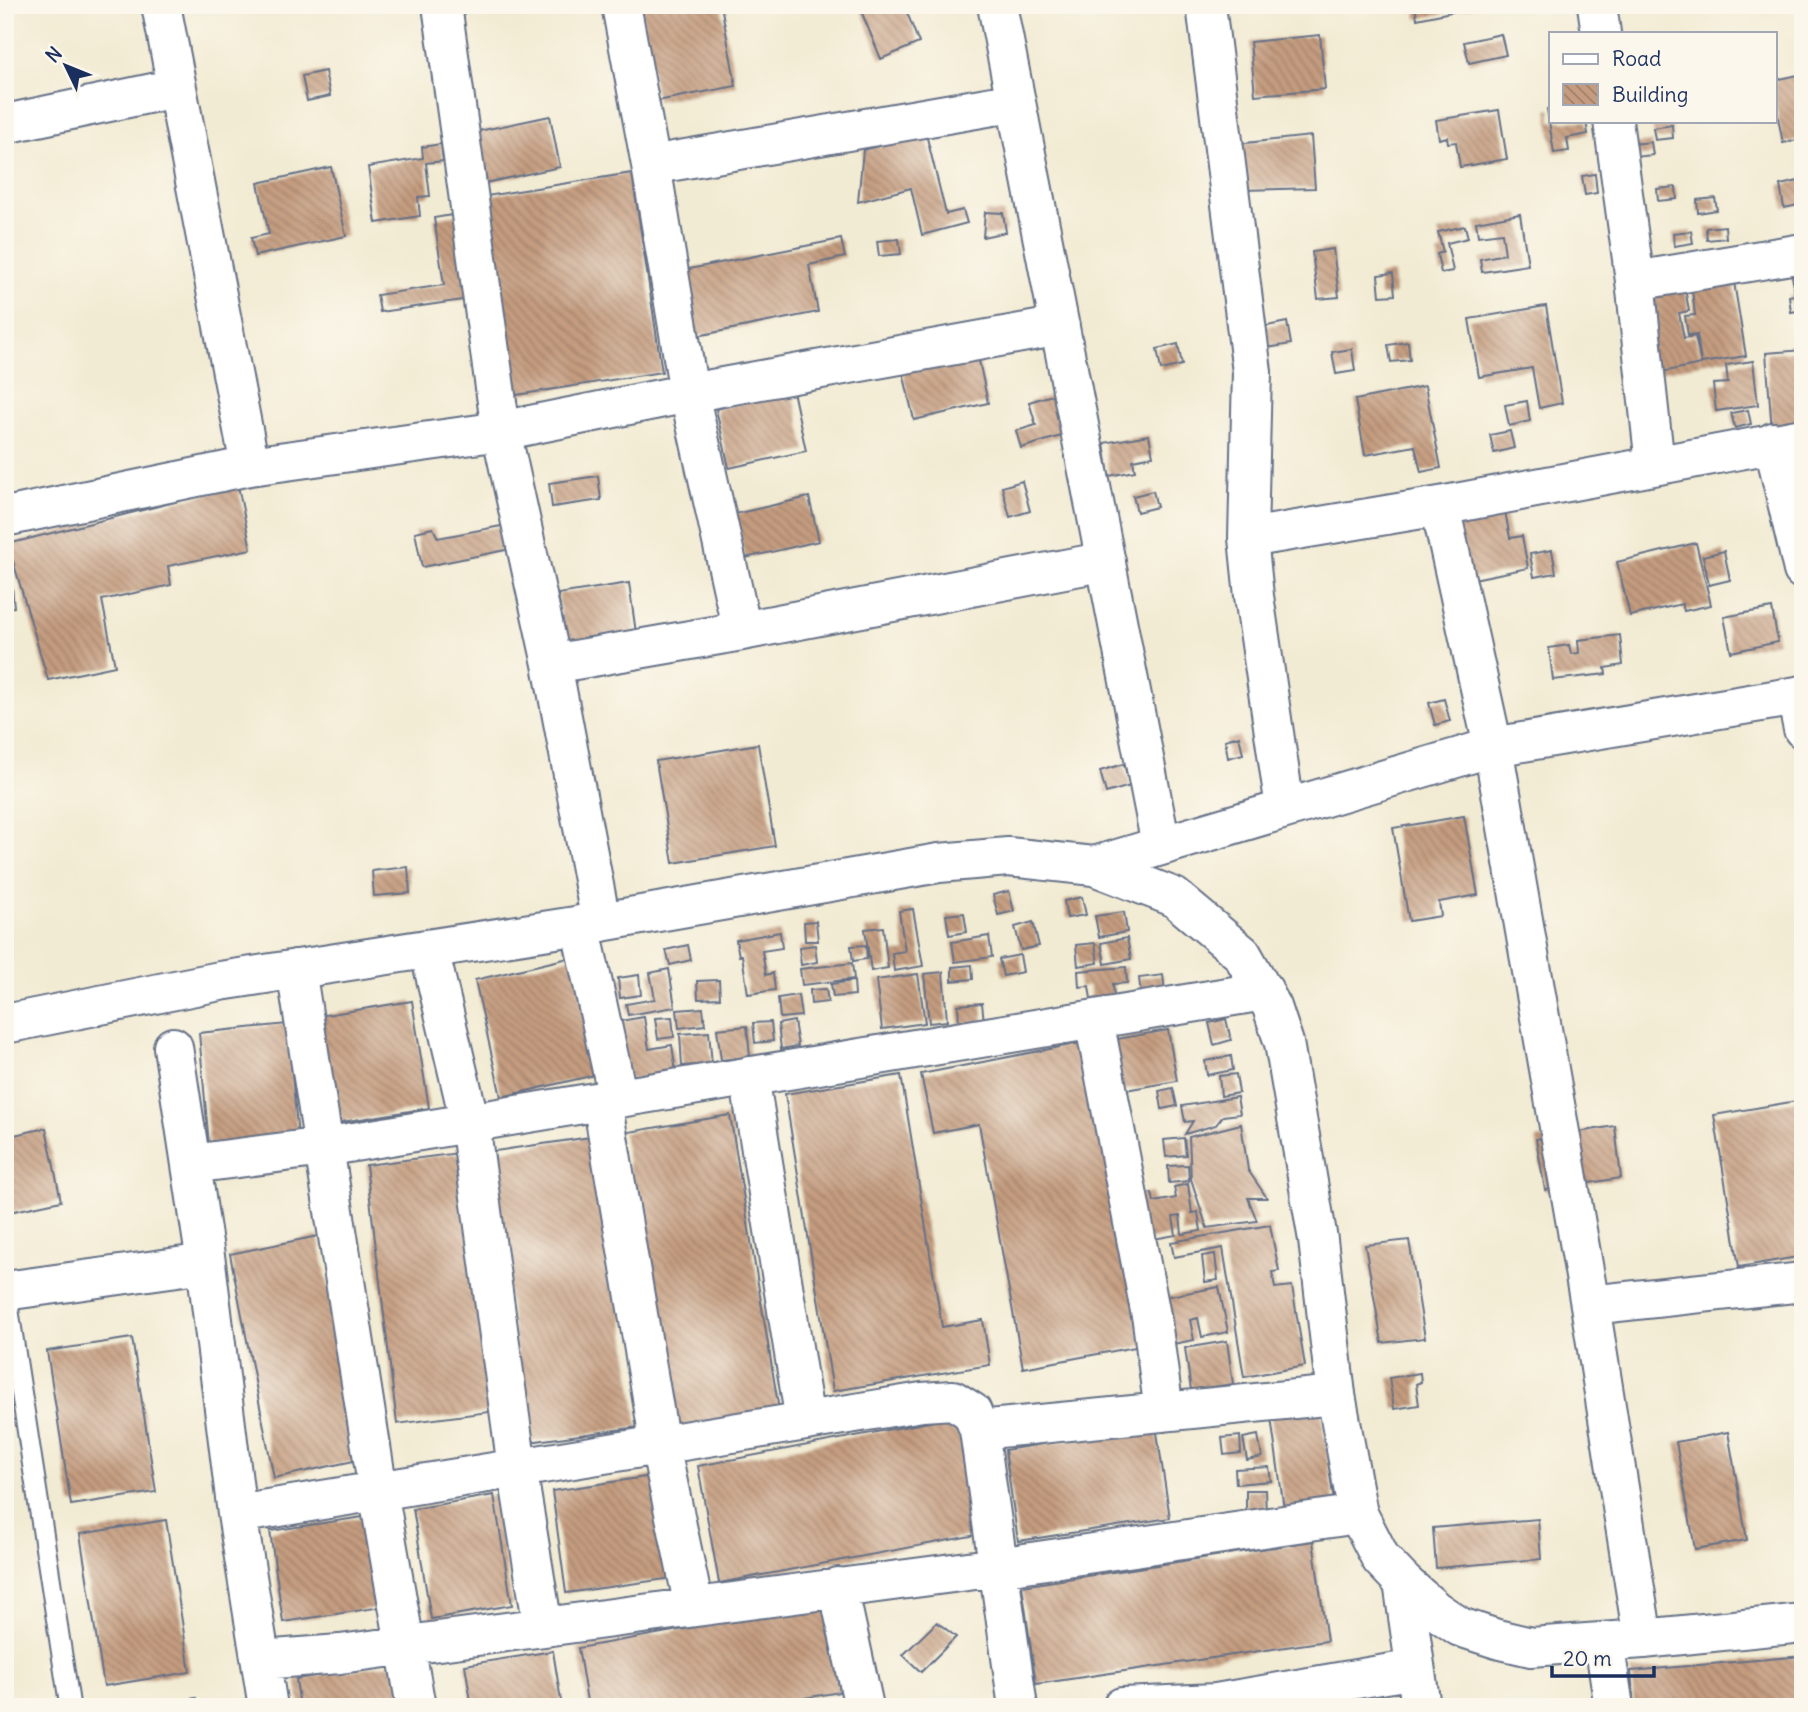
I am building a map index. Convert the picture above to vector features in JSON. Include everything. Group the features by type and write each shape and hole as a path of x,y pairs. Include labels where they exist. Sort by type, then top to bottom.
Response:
{"street":[{"path":"161,5 250,466"},
{"path":"442,5 501,431 552,664 590,924 610,1099 660,1445 694,1607"},
{"path":"621,5 651,164 689,393 742,631"},
{"path":"997,5 1161,845"},
{"path":"1206,5 1252,372 1248,538 1285,808"},
{"path":"1597,5 1601,32"},
{"path":"5,124 176,88"},
{"path":"651,164 1016,102"},
{"path":"1613,122 1635,281 1655,465"},
{"path":"1635,281 1803,253"},
{"path":"5,517 250,466 501,431 689,393 1060,326"},
{"path":"1248,538 1440,506 1788,440 1803,570"},
{"path":"1440,506 1493,747 1590,1305 1643,1639"},
{"path":"552,664 742,631 1106,561"},
{"path":"1094,866 1493,747 1800,707"},
{"path":"5,1024 220,981 590,924 939,863 1008,857 1094,866 1174,897 1242,954 1272,1007 1284,1043 1318,1240 1336,1395 1358,1514 1381,1559 1435,1610 1460,1627 1531,1647 1803,1623"},
{"path":"429,948 470,1123 517,1468 543,1627"},
{"path":"296,969 378,1491 416,1707"},
{"path":"191,1164 324,1147 1264,991"},
{"path":"1094,1020 1152,1321 1164,1412"},
{"path":"173,1047 206,1263 237,1514 268,1707"},
{"path":"749,1076 805,1422"},
{"path":"5,1291 206,1263"},
{"path":"1590,1305 1803,1282"},
{"path":"979,1430 1336,1395"},
{"path":"237,1514 922,1402 953,1400 972,1412 979,1430 1018,1707"},
{"path":"261,1660 340,1654 998,1567 1358,1514"},
{"path":"1403,1582 1421,1707"},
{"path":"838,1587 864,1707"},
{"path":"1604,1642 1614,1707"},
{"path":"1122,1707 1217,1705 1415,1669"}],"lane":[{"path":"5,1285 14,1407 70,1707"}],"building":[{"path":"640,5 721,5 736,86 657,101"},
{"path":"904,5 919,43 881,59 859,6"},
{"path":"1415,5 1480,5 1480,6 1417,19"},
{"path":"1501,34 1506,55 1469,63 1464,42"},
{"path":"1320,35 1325,89 1255,95 1250,42"},
{"path":"325,71 330,96 307,101 302,76"},
{"path":"1803,74 1803,139 1783,143 1776,108 1776,80"},
{"path":"1499,110 1507,159 1460,167 1456,142 1448,143 1447,137 1439,139 1436,120"},
{"path":"550,116 560,167 485,183 474,132"},
{"path":"1549,122 1586,122 1588,134 1567,138 1569,151 1554,153"},
{"path":"1672,125 1673,138 1655,140 1653,128"},
{"path":"926,134 946,214 963,210 967,223 922,235 911,188 858,202 863,150"},
{"path":"1311,136 1315,188 1243,190 1237,144"},
{"path":"1651,142 1653,155 1634,157 1632,144"},
{"path":"441,144 443,161 426,163 430,196 418,197 420,216 376,223 368,167 423,158 422,147"},
{"path":"331,167 346,236 255,256 251,238 269,234 258,183"},
{"path":"632,173 662,372 510,396 480,197"},
{"path":"1595,174 1597,193 1585,195 1582,176"},
{"path":"1803,180 1803,204 1784,208 1780,185"},
{"path":"1676,187 1677,199 1658,201 1657,189"},
{"path":"1715,198 1717,210 1698,213 1697,200"},
{"path":"985,212 1003,213 1006,232 983,237"},
{"path":"458,214 470,299 380,312 377,295 444,285 434,218"},
{"path":"1520,214 1528,265 1482,272 1480,259 1505,254 1502,233 1478,236 1476,222"},
{"path":"1465,226 1468,238 1447,243 1453,271 1441,273 1437,254 1443,252 1438,232"},
{"path":"1725,226 1726,238 1707,240 1706,228"},
{"path":"1691,231 1693,243 1674,246 1673,233"},
{"path":"841,239 845,257 809,265 818,312 697,336 684,270"},
{"path":"899,239 901,254 879,256 877,241"},
{"path":"1333,249 1339,297 1318,299 1312,252"},
{"path":"1393,273 1395,295 1380,296 1378,275"},
{"path":"1803,273 1801,337 1797,311 1791,312 1789,296 1795,295 1792,275"},
{"path":"1734,282 1746,356 1701,363 1697,334 1688,335 1685,316 1695,315 1692,289"},
{"path":"1685,288 1689,311 1679,313 1684,338 1695,336 1701,364 1652,374 1637,297"},
{"path":"1546,306 1562,403 1539,408 1532,368 1479,377 1469,319"},
{"path":"1287,322 1291,344 1267,348 1262,327"},
{"path":"1408,342 1410,360 1391,362 1388,345"},
{"path":"1178,344 1182,365 1161,370 1157,349"},
{"path":"1352,349 1355,371 1336,374 1332,352"},
{"path":"1803,350 1803,428 1772,431 1766,353"},
{"path":"977,351 988,403 914,420 902,368"},
{"path":"1753,361 1758,405 1716,411 1713,384 1728,383 1726,365"},
{"path":"1425,386 1441,468 1421,472 1415,446 1365,455 1355,400"},
{"path":"793,391 806,451 729,468 716,409"},
{"path":"1059,393 1071,433 1021,448 1016,431 1036,425 1029,402"},
{"path":"1527,401 1530,421 1509,426 1505,405"},
{"path":"1748,410 1751,424 1735,428 1731,413"},
{"path":"1510,431 1514,448 1494,453 1490,435"},
{"path":"1149,435 1153,456 1133,460 1135,471 1109,476 1104,443"},
{"path":"598,476 601,500 552,507 549,483"},
{"path":"1022,481 1030,511 1010,517 1002,487"},
{"path":"238,486 251,549 168,566 171,585 102,600 115,666 48,680 8,544"},
{"path":"1153,491 1157,507 1137,512 1133,496"},
{"path":"809,497 819,541 745,558 735,514"},
{"path":"1505,511 1510,538 1522,536 1528,568 1449,584 1438,524"},
{"path":"512,524 516,548 422,567 415,532 433,528 438,538"},
{"path":"1696,543 1711,605 1684,611 1682,604 1630,616 1617,562"},
{"path":"5,544 8,544 14,607 5,608"},
{"path":"1552,550 1556,573 1534,577 1530,554"},
{"path":"1724,551 1730,580 1709,585 1703,556"},
{"path":"629,583 636,633 565,644 558,594"},
{"path":"1772,608 1778,642 1731,652 1724,617"},
{"path":"1620,635 1623,665 1605,668 1606,674 1553,680 1549,648 1569,645 1571,654 1579,653 1578,640"},
{"path":"1444,699 1450,721 1435,725 1429,703"},
{"path":"1239,736 1243,754 1228,758 1225,740"},
{"path":"758,744 775,846 673,863 656,761"},
{"path":"1124,764 1130,786 1106,793 1100,771"},
{"path":"1464,816 1478,895 1439,902 1441,916 1409,921 1393,828"},
{"path":"408,867 410,893 374,896 372,871"},
{"path":"1009,891 1014,911 998,915 993,895"},
{"path":"1082,897 1086,915 1067,918 1064,901"},
{"path":"913,909 923,966 894,971 892,953 905,951 899,911"},
{"path":"1124,912 1127,932 1099,937 1095,916"},
{"path":"964,913 967,932 949,935 946,915"},
{"path":"816,921 818,941 805,941 804,922"},
{"path":"1033,922 1039,946 1021,950 1015,927"},
{"path":"883,927 888,968 871,971 865,929"},
{"path":"780,932 782,948 762,951 766,975 773,973 775,990 748,994 742,955 739,956 736,940"},
{"path":"989,936 992,957 955,962 952,942"},
{"path":"1127,938 1131,959 1105,964 1101,943"},
{"path":"1095,943 1098,963 1078,966 1076,945"},
{"path":"688,945 691,960 670,965 666,950"},
{"path":"815,945 817,962 801,965 799,947"},
{"path":"866,945 867,959 853,961 851,946"},
{"path":"1020,955 1023,972 1003,976 999,959"},
{"path":"573,957 599,1074 501,1097 475,980"},
{"path":"852,963 854,979 802,985 800,969"},
{"path":"972,965 973,979 952,981 952,967"},
{"path":"1126,967 1127,983 1113,984 1114,997 1091,999 1089,986 1079,987 1078,971"},
{"path":"669,969 675,1007 628,1015 626,1004 655,999 650,973"},
{"path":"943,972 947,1021 929,1023 924,974"},
{"path":"918,974 925,1023 882,1029 876,980"},
{"path":"639,975 641,995 620,998 618,978"},
{"path":"1163,975 1165,991 1141,995 1139,978"},
{"path":"719,980 720,998 698,999 697,981"},
{"path":"854,981 855,995 833,997 831,984"},
{"path":"826,989 828,1002 811,1004 810,990"},
{"path":"798,995 801,1016 780,1018 778,998"},
{"path":"412,1001 429,1108 323,1125 307,1018"},
{"path":"982,1003 984,1022 959,1024 958,1005"},
{"path":"703,1008 705,1025 679,1028 677,1010"},
{"path":"644,1017 649,1049 672,1045 676,1072 629,1080 620,1021"},
{"path":"672,1017 674,1037 658,1039 655,1018"},
{"path":"1226,1019 1231,1040 1214,1045 1209,1023"},
{"path":"794,1021 798,1046 781,1049 778,1024"},
{"path":"771,1022 773,1041 755,1043 753,1023"},
{"path":"287,1024 298,1136 209,1145 199,1033"},
{"path":"747,1026 750,1057 721,1060 717,1029"},
{"path":"1168,1030 1177,1081 1114,1092 1106,1041"},
{"path":"709,1032 712,1064 682,1066 680,1034"},
{"path":"1091,1041 1146,1345 1023,1368 979,1124 933,1133 921,1074"},
{"path":"1231,1056 1233,1070 1207,1075 1205,1061"},
{"path":"1236,1074 1239,1093 1221,1096 1219,1076"},
{"path":"901,1075 942,1327 983,1320 990,1365 833,1391 785,1094"},
{"path":"1173,1088 1177,1106 1162,1109 1159,1091"},
{"path":"1237,1097 1240,1114 1223,1116 1216,1125 1185,1134 1193,1121 1185,1122 1182,1106"},
{"path":"1803,1100 1803,1256 1739,1267 1714,1115"},
{"path":"730,1115 779,1410 672,1429 623,1133"},
{"path":"1241,1124 1248,1170 1267,1198 1248,1198 1257,1221 1207,1228 1191,1179 1189,1137"},
{"path":"1615,1126 1621,1178 1545,1190 1536,1139"},
{"path":"46,1128 61,1201 5,1213 5,1137"},
{"path":"598,1136 638,1427 529,1442 488,1152"},
{"path":"1184,1138 1186,1155 1166,1157 1164,1140"},
{"path":"466,1152 497,1411 397,1424 366,1165"},
{"path":"1188,1165 1189,1181 1169,1183 1168,1166"},
{"path":"1188,1184 1192,1213 1198,1212 1201,1231 1182,1234 1180,1216 1173,1217 1176,1235 1142,1241 1136,1195 1152,1193 1154,1202 1176,1198 1174,1187"},
{"path":"1270,1225 1279,1271 1272,1272 1275,1288 1292,1286 1305,1366 1244,1377 1223,1248 1174,1257 1171,1242"},
{"path":"318,1236 363,1459 274,1478 230,1254"},
{"path":"1409,1240 1425,1338 1382,1343 1365,1245"},
{"path":"1215,1254 1218,1280 1205,1282 1202,1256"},
{"path":"1219,1287 1228,1332 1202,1337 1198,1318 1190,1320 1194,1340 1173,1344 1164,1297"},
{"path":"132,1338 156,1492 71,1505 47,1351"},
{"path":"1227,1341 1233,1384 1191,1390 1185,1348"},
{"path":"1420,1373 1421,1382 1416,1384 1419,1405 1394,1409 1389,1378"},
{"path":"1320,1404 1335,1509 1285,1516 1270,1411"},
{"path":"961,1416 982,1534 719,1583 698,1466"},
{"path":"1156,1426 1170,1518 1018,1541 1005,1450"},
{"path":"1728,1432 1747,1540 1695,1549 1676,1442"},
{"path":"1258,1435 1262,1457 1247,1460 1243,1438"},
{"path":"1240,1436 1241,1453 1224,1455 1222,1438"},
{"path":"1269,1467 1271,1481 1236,1484 1235,1469"},
{"path":"659,1475 673,1578 566,1593 552,1491"},
{"path":"1246,1490 1265,1490 1266,1513 1246,1513"},
{"path":"494,1495 512,1605 431,1619 413,1509"},
{"path":"370,1516 382,1607 283,1622 270,1531"},
{"path":"1538,1519 1541,1559 1436,1568 1433,1528"},
{"path":"166,1520 190,1672 104,1686 80,1534"},
{"path":"1313,1541 1327,1641 1036,1684 1022,1586"},
{"path":"825,1604 840,1692 751,1707 588,1707 578,1648"},
{"path":"937,1622 956,1637 921,1672 903,1655"},
{"path":"553,1651 562,1707 472,1707 465,1665"},
{"path":"1803,1656 1803,1707 1634,1707 1631,1671"},
{"path":"402,1662 409,1707 300,1707 296,1679"},
{"path":"1367,1692 1369,1707 1267,1707"},
{"path":"196,1698 198,1707 156,1707 156,1705"}]}
